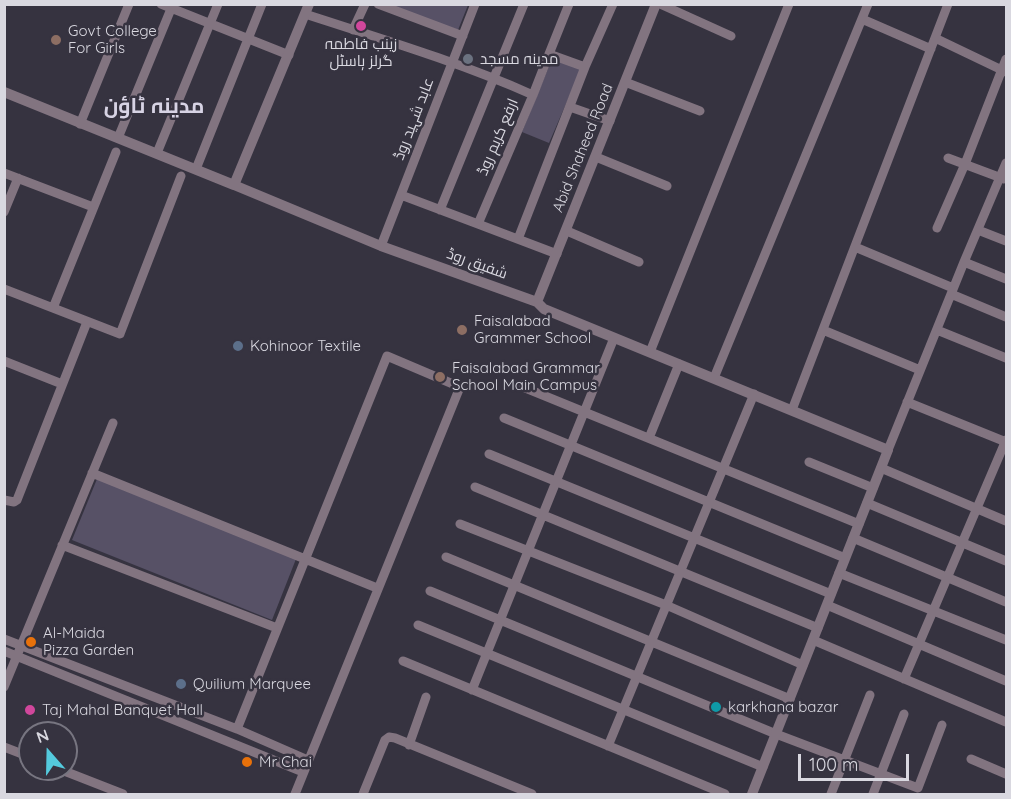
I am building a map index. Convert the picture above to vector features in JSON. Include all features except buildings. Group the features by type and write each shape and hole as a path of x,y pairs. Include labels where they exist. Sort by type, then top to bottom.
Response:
{"street":[{"path":"80,124 129,4"},
{"path":"161,4 172,6 289,55"},
{"path":"157,153 218,4"},
{"path":"196,170 262,4"},
{"path":"353,30 364,4"},
{"path":"378,4 463,36"},
{"name":"عابد شہید روڈ","path":"381,246 475,4"},
{"path":"440,210 524,4"},
{"path":"533,94 569,4"},
{"path":"518,239 585,67 613,4"},
{"path":"658,4 731,36"},
{"name":"Abid Shaheed Road","path":"537,302 658,4"},
{"path":"650,352 789,4"},
{"path":"714,378 868,4"},
{"path":"792,410 948,4"},
{"path":"118,138 172,6"},
{"path":"4,92 234,185 307,9"},
{"name":"ارفع کریم روڈ","path":"307,9 353,30 452,62 533,94 477,224"},
{"path":"862,19 931,49"},
{"path":"935,38 1004,72"},
{"path":"549,54 585,67"},
{"path":"937,228 1004,72 1006,59"},
{"path":"625,82 700,111"},
{"path":"570,107 610,121"},
{"path":"53,308 116,153"},
{"path":"596,157 667,186"},
{"path":"948,158 1004,179"},
{"path":"752,795 952,291 978,230 1004,179 1006,163"},
{"path":"4,173 93,207"},
{"path":"4,289 120,334 181,176"},
{"path":"4,212 18,178"},
{"name":"شفیق روڈ","path":"234,185 381,246 537,302 544,309 888,450"},
{"path":"400,195 557,255"},
{"path":"978,230 1006,240"},
{"path":"567,231 639,262"},
{"path":"855,247 1006,317"},
{"path":"964,262 1006,279"},
{"path":"4,500 14,502 17,500 87,322"},
{"path":"823,330 920,370"},
{"path":"937,330 1006,358"},
{"path":"472,690 614,338"},
{"path":"237,729 387,356 460,387 295,795"},
{"path":"4,373 7,362 62,384"},
{"path":"649,438 679,364"},
{"path":"518,384 859,524"},
{"path":"608,746 754,394"},
{"path":"904,679 1006,441 907,402"},
{"path":"504,418 845,558"},
{"path":"4,687 113,423"},
{"path":"489,454 694,538 829,599 919,644 1006,681"},
{"path":"809,462 873,488"},
{"path":"881,468 1006,521"},
{"path":"92,473 377,588"},
{"path":"475,487 818,628"},
{"path":"867,503 1006,561"},
{"path":"460,524 666,605 803,665"},
{"path":"853,538 1006,602"},
{"path":"63,545 277,628"},
{"path":"446,557 790,699"},
{"path":"839,573 1006,640"},
{"path":"430,591 776,734 845,759 916,791 942,725"},
{"path":"418,625 763,767"},
{"path":"4,639 237,729 308,760"},
{"path":"813,640 1006,722"},
{"path":"4,651 303,772"},
{"path":"403,661 725,795"},
{"path":"831,795 870,695"},
{"path":"410,745 426,697"},
{"path":"873,795 904,714"},
{"path":"363,795 385,740 389,737 532,795"},
{"path":"4,747 18,753"},
{"path":"971,759 1006,774"},
{"path":"78,777 123,795"}],"shaded area":[{"path":"388,5 468,5 458,30"},
{"path":"552,59 581,69 549,143 522,132"},
{"path":"97,479 296,559 272,620 72,540"}],"place":[{"name":"زینب فاطمہ گرلز ہاسٹل","path":"361,26"},
{"name":"Govt College For Girls","path":"56,40"},
{"name":"مدینہ مسجد","path":"468,59"},
{"name":"Faisalabad Grammer School","path":"462,330"},
{"name":"Kohinoor Textile","path":"238,346"},
{"name":"Faisalabad Grammar School Main Campus","path":"440,377"},
{"name":"Al-Maida Pizza Garden","path":"31,642"},
{"name":"Quilium Marquee","path":"181,684"},
{"name":"karkhana bazar","path":"716,707"},
{"name":"Taj Mahal Banquet Hall","path":"30,710"},
{"name":"Mr Chai","path":"247,762"}],"district":[{"name":"مدینہ ٹاؤن","path":"154,107"}]}
